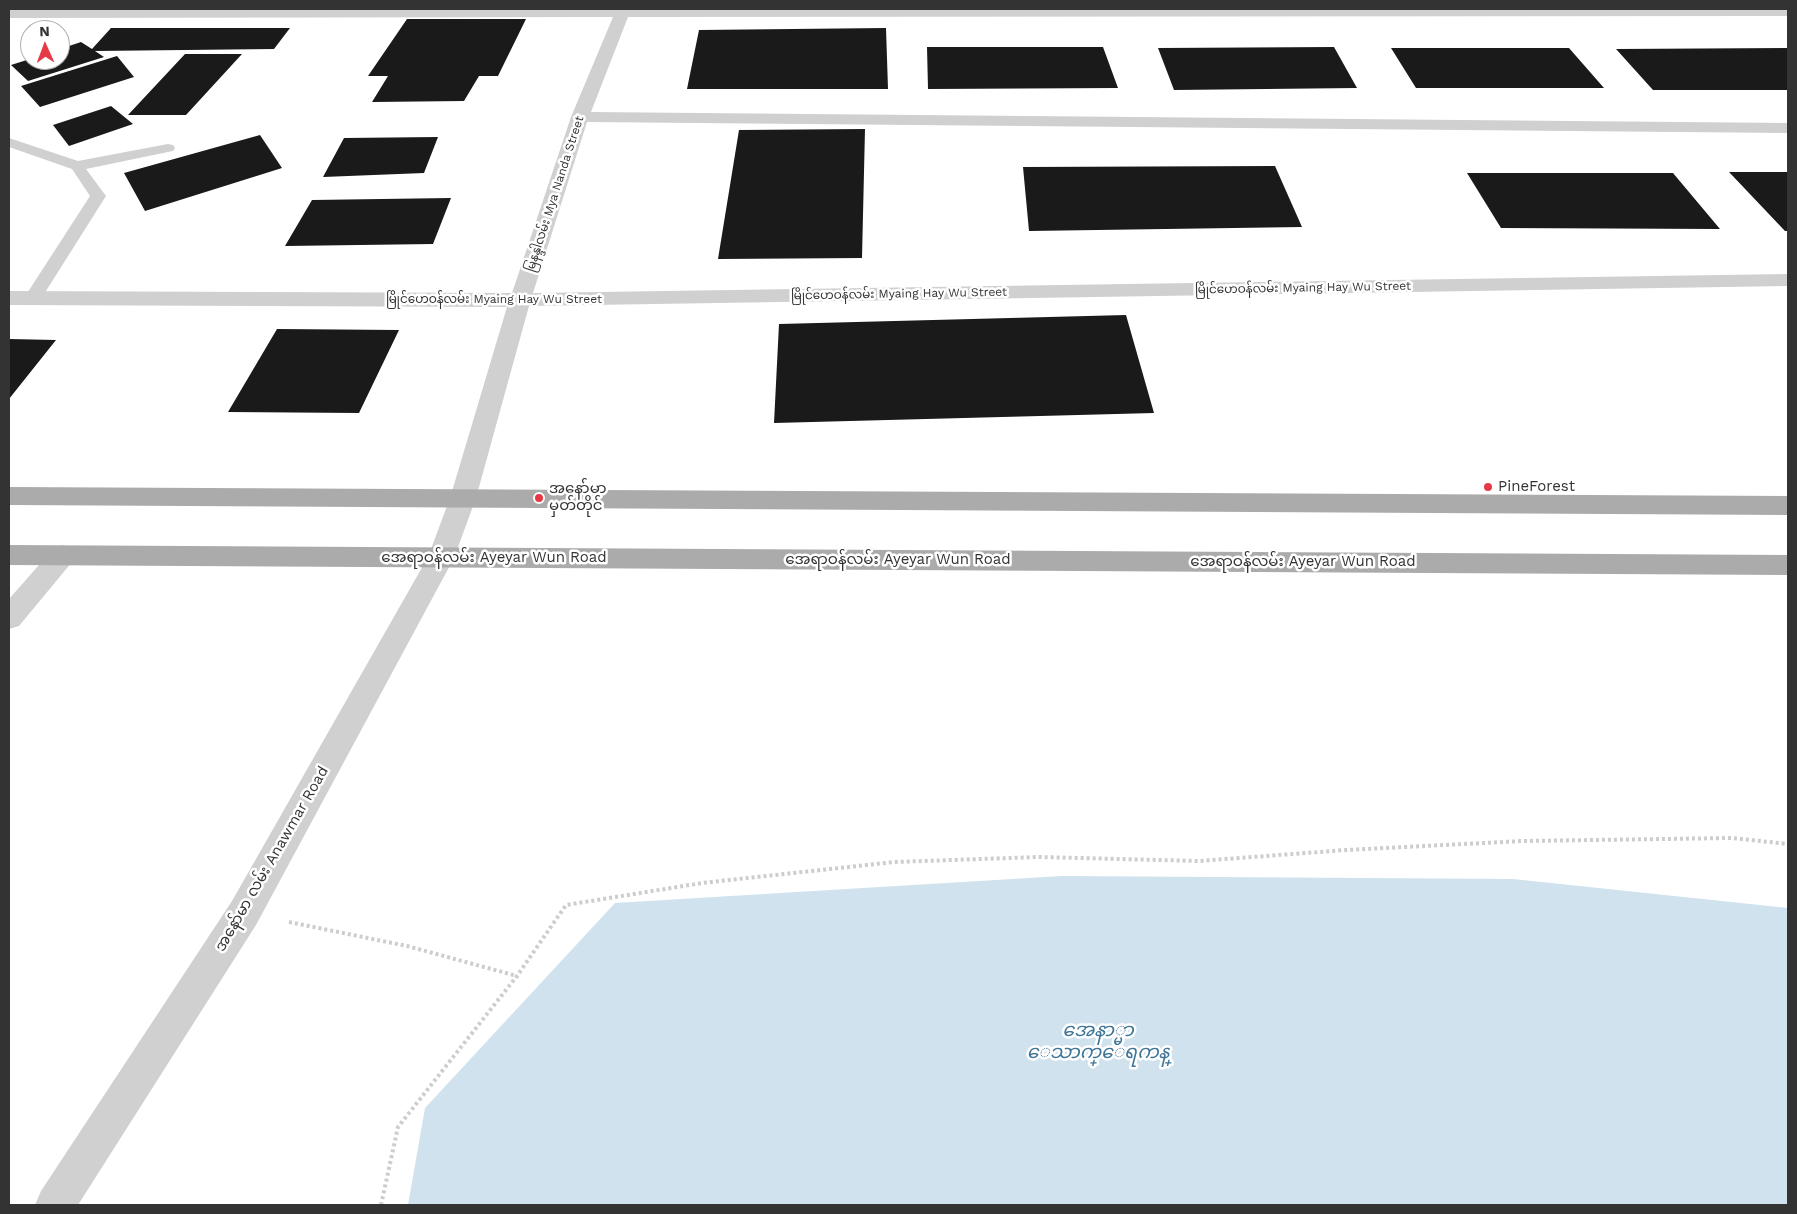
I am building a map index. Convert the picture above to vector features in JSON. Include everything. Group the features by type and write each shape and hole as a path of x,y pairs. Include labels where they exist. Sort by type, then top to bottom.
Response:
{"main road":[{"path":"9,496 1788,506"},
{"name":"အေရာဝန်လမ်း Ayeyar Wun Road","path":"9,555 1788,565"}],"street":[{"name":"မြနန္ဒါလမ်း Mya Nanda Street","path":"464,498 520,300 580,117 623,11"},
{"path":"9,13 1788,11"},
{"path":"580,117 1788,128"},
{"name":"မြိုင်ဟေဝန်လမ်း Myaing Hay Wu Street","path":"9,298 520,300 1788,280"},
{"name":"အနော်မာ လမ်း Anawmar Road","path":"55,1205 244,913 441,558 464,498"},
{"path":"9,618 63,555"}],"lane":[{"path":"9,142 77,166 168,148"},
{"path":"33,298 98,196 77,166"}],"path":[{"path":"381,1205 398,1127 517,976 566,905 702,883 894,862 1039,857 1200,861 1346,850 1523,841 1732,838 1788,844"},
{"path":"244,913 407,946 517,976"}],"water":[{"name":"အေနာ္မာ ေသာက္ေရကန္","path":"1062,876 1513,879 1788,908 1788,1205 408,1205 425,1108 615,903"}],"building":[{"path":"407,19 526,19 498,76 479,76 464,101 372,102 388,76 368,76"},
{"path":"111,28 290,28 274,49 95,51 104,57 70,68 70,46 81,42 92,49"},
{"path":"886,28 888,89 687,89 699,30"},
{"path":"927,47 1103,47 1118,88 928,89"},
{"path":"1334,47 1357,88 1174,90 1158,48"},
{"path":"1391,48 1569,48 1604,88 1416,88"},
{"path":"1788,48 1788,90 1653,90 1616,49"},
{"path":"185,54 242,54 186,115 128,115"},
{"path":"117,56 134,77 40,107 21,86"},
{"path":"20,62 20,70 63,70 28,81 11,65"},
{"path":"111,106 133,124 69,146 53,125"},
{"path":"865,129 862,258 718,259 739,130"},
{"path":"260,135 282,168 145,211 124,173"},
{"path":"438,137 424,173 323,177 344,138"},
{"path":"1275,166 1302,227 1029,231 1023,167"},
{"path":"1729,172 1788,172 1788,231 1785,231"},
{"path":"1467,173 1673,173 1720,229 1501,228"},
{"path":"451,198 433,244 285,246 312,200"},
{"path":"1126,315 1154,413 774,423 779,324"},
{"path":"277,329 399,330 359,413 228,412"},
{"path":"9,339 56,340 9,399"}],"place":[{"name":"PineForest","path":"1488,487"},
{"name":"အနော်မာ မှတ်တိုင်","path":"539,498"}]}
